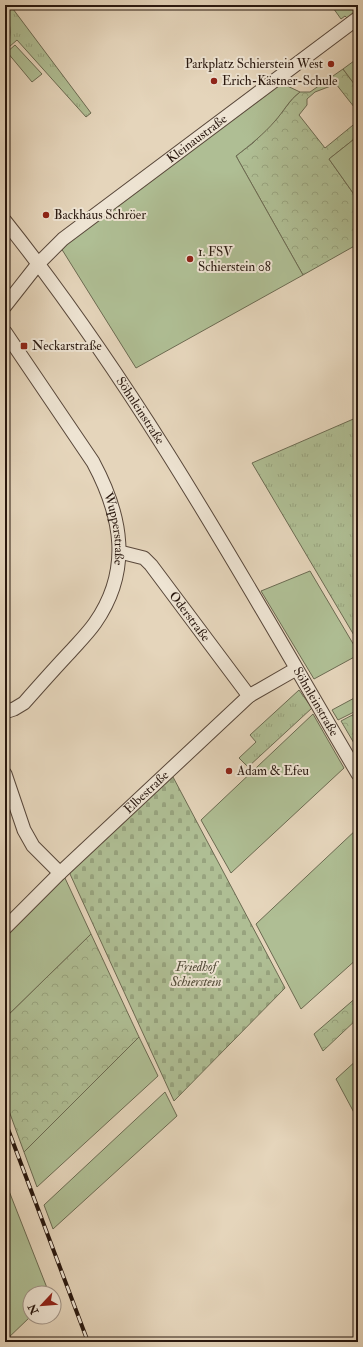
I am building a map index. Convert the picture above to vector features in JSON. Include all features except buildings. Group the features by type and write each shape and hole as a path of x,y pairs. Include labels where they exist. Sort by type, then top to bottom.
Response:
{"street":[{"name":"Kleinaustraße","path":"38,264 72,232 358,18"},
{"name":"Söhnleinstraße","path":"5,221 92,337 150,422 261,609 274,636 285,650 358,774"},
{"path":"5,306 38,264"},
{"name":"Wupperstraße","path":"5,332 93,462 102,478 114,508 120,552 119,567 111,595 96,623 24,703 5,712"},
{"name":"Oderstraße","path":"120,552 144,558 151,565 249,696"},
{"name":"Elbestraße","path":"5,928 60,873 249,696 296,669"},
{"path":"5,774 24,830 33,846 60,873"}],"green space":[{"path":"8,5 10,5 91,113 86,117 17,40 9,47 10,32"},
{"path":"331,5 358,5 358,13 349,20 345,16 341,19"},
{"path":"15,45 42,74 32,82 7,52"},
{"path":"358,58 358,89 343,69"},
{"path":"343,69 358,89 358,112 336,84 315,92 307,99 307,105 299,115 325,148 358,121 358,136 329,159 358,200 358,244 303,275 236,156 253,143 275,121 293,98 300,92 310,92"},
{"path":"281,83 300,92 252,144 236,156 303,275 136,368 61,248"},
{"path":"358,136 358,200 329,159"},
{"path":"358,417 358,642 252,463"},
{"path":"310,571 358,652 358,655 314,679 261,591"},
{"path":"299,690 312,708 248,767 239,758 256,742 250,735"},
{"path":"358,696 358,710 338,720 332,710"},
{"path":"358,712 358,750 341,721"},
{"path":"313,714 344,768 231,873 201,820"},
{"name":"Friedhof Schierstein","path":"169,776 173,777 285,988 174,1101 70,874 71,868"},
{"path":"358,828 358,958 301,1009 256,924"},
{"path":"64,876 91,934 5,1018 5,934"},
{"path":"91,934 139,1037 24,1152 5,1100 5,1018"},
{"path":"358,996 358,1018 323,1051 314,1034"},
{"path":"139,1037 158,1076 37,1187 24,1152"},
{"path":"358,1059 358,1120 336,1079"},
{"path":"165,1092 177,1116 53,1229 44,1205"},
{"path":"5,1188 9,1191 46,1285 22,1285 22,1325 5,1341"}],"railway":[{"path":"5,1121 88,1342"}],"place":[{"name":"Parkplatz Schierstein West","path":"331,64"},
{"name":"Erich-Kästner-Schule","path":"214,81"},
{"name":"Backhaus Schröer","path":"46,215"},
{"name":"1. FSV Schierstein 08","path":"190,259"},
{"name":"Neckarstraße","path":"24,346"},
{"name":"Adam & Efeu","path":"229,771"}]}
